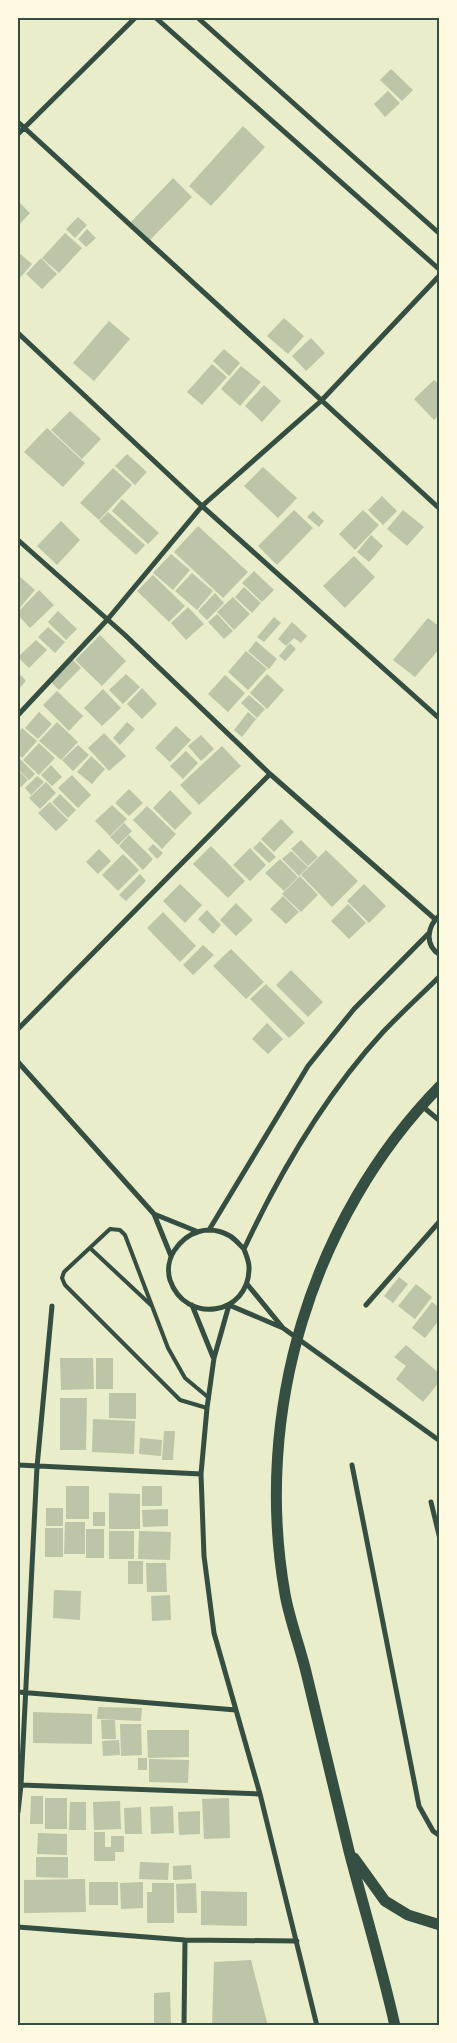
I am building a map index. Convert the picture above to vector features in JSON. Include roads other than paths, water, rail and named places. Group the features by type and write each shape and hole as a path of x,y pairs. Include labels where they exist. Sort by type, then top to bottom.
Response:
{"highway":[{"path":"395,2026 349,1852 305,1664 285,1595 278,1528 276,1464 281,1412 291,1361 308,1301 342,1220 378,1162 421,1105 440,1086"},
{"path":"349,1852 385,1901 408,1915 440,1925"}],"street":[{"path":"18,134 136,18"},
{"path":"156,18 440,270"},
{"path":"198,18 440,234"},
{"path":"18,122 320,401 440,509"},
{"path":"18,715 108,620 202,506 320,401 440,275"},
{"path":"18,333 202,506 440,719"},
{"path":"18,540 108,620 270,774 437,917 431,923 428,934 430,944 440,955"},
{"path":"18,1029 270,774"},
{"path":"209,1230 308,1066 354,1009 428,934"},
{"path":"244,1249 286,1165 338,1088 382,1033 440,976"},
{"path":"18,1062 154,1214 171,1256"},
{"path":"421,1105 440,1121"},
{"path":"154,1214 196,1231 214,1230 231,1236 244,1249 249,1266 247,1284 237,1299 229,1305 203,1310 186,1303 174,1290 168,1273 171,1256 181,1240 196,1231"},
{"path":"366,1305 440,1221"},
{"path":"247,1284 283,1328"},
{"path":"192,1305 214,1358"},
{"path":"229,1305 283,1328 440,1441"},
{"path":"229,1305 214,1358 206,1408 202,1474 204,1556 214,1633 260,1794 317,2026"},
{"path":"18,1812 37,1467 52,1306"},
{"path":"18,1465 202,1474"},
{"path":"352,1465 419,1806 433,1831 440,1836"},
{"path":"431,1502 440,1539"},
{"path":"18,1692 236,1710"},
{"path":"20,1785 260,1794"},
{"path":"18,1927 185,1940 297,1941"},
{"path":"184,2026 185,1940"}],"lane":[{"path":"206,1408 180,1400 65,1285 62,1278 64,1272 110,1229 120,1230 125,1235 168,1348 185,1378 209,1398"},
{"path":"90,1248 153,1307"}]}
